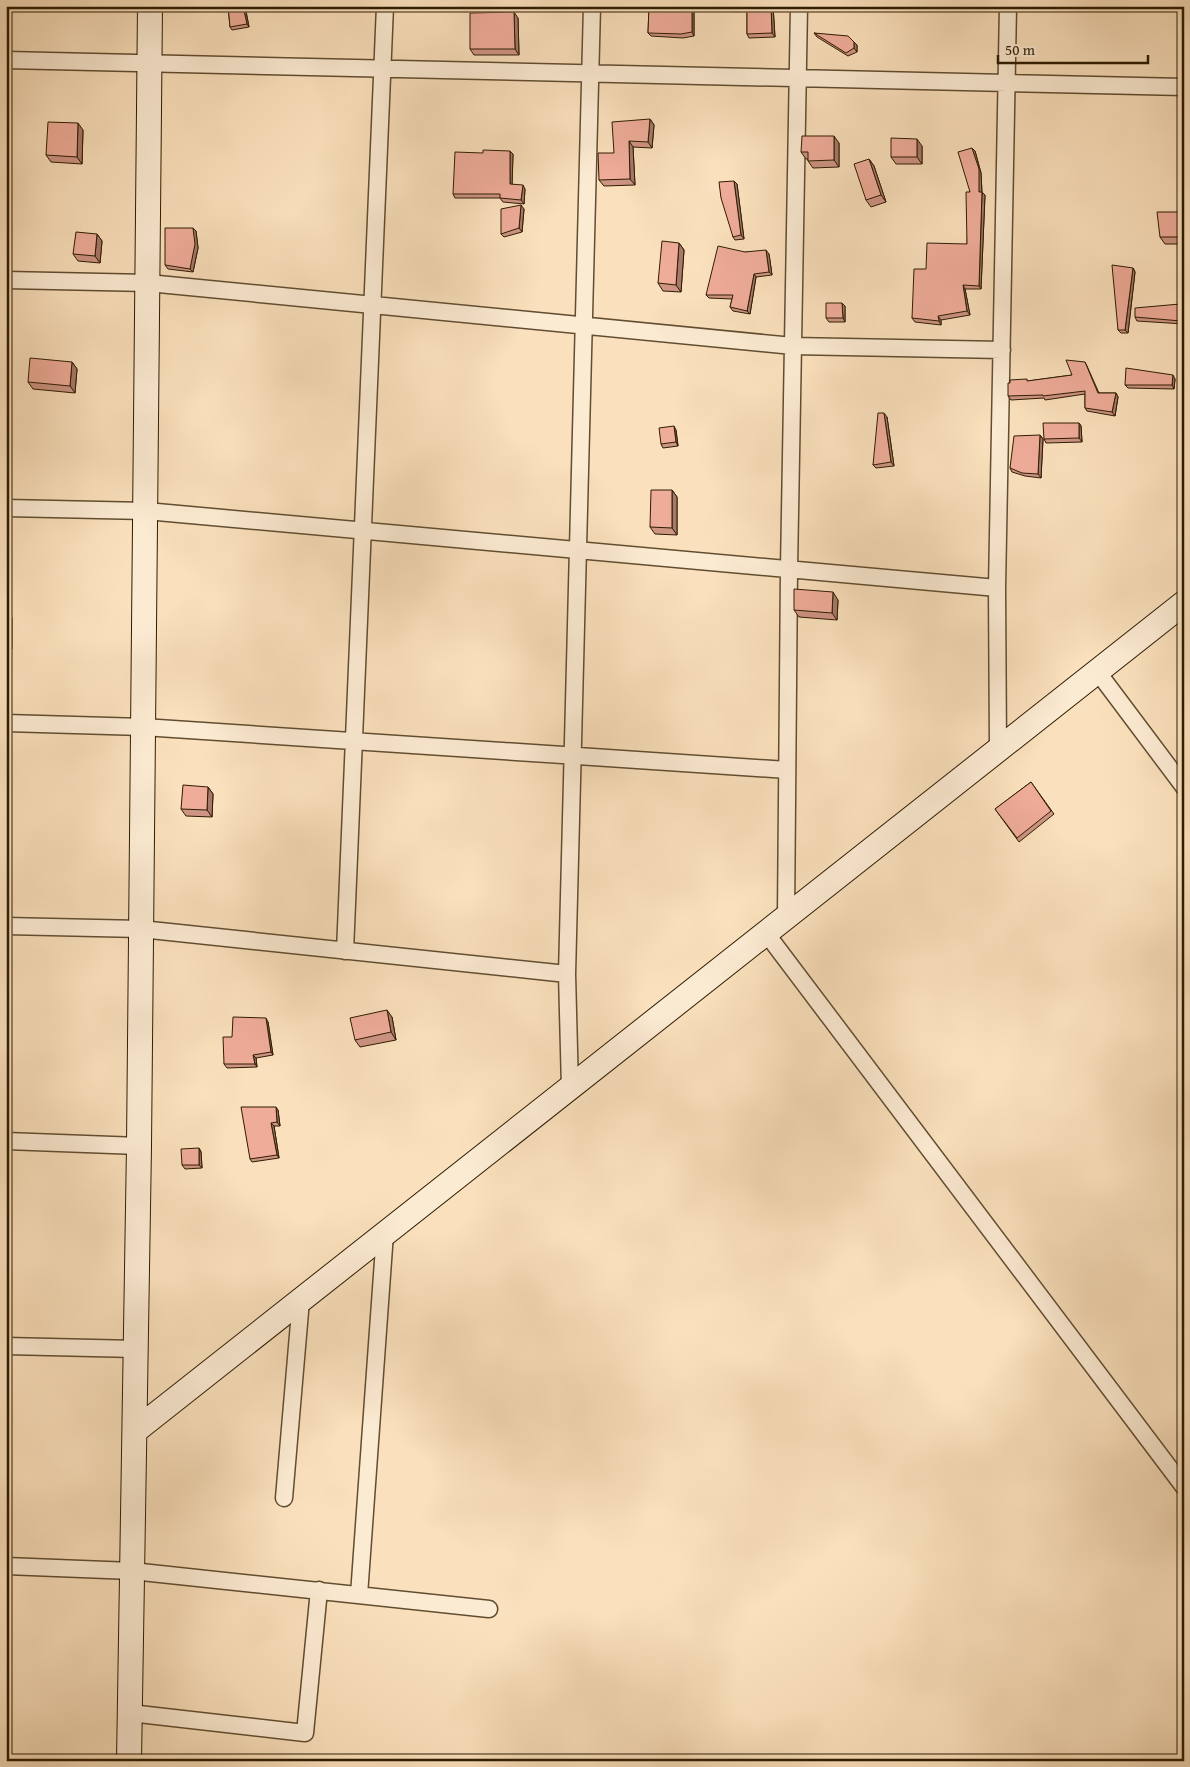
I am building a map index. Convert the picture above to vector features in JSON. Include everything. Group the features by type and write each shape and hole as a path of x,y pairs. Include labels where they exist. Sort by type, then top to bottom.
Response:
{"street":[{"path":"128,1761 139,1146 150,6"},
{"path":"345,951 385,6"},
{"path":"570,1088 567,974 592,6"},
{"path":"786,916 788,569 799,6"},
{"path":"998,750 997,588 1008,6"},
{"path":"6,60 1184,87"},
{"path":"6,280 148,283 793,346 1002,350"},
{"path":"6,508 146,510 997,588"},
{"path":"135,1431 1184,603"},
{"path":"1097,671 1184,787"},
{"path":"6,723 143,728 787,770"},
{"path":"6,926 141,929 567,974"},
{"path":"766,933 1184,1486"},
{"path":"6,1142 139,1146"},
{"path":"360,1595 385,1233"},
{"path":"284,1498 301,1300"},
{"path":"6,1346 136,1348"},
{"path":"6,1566 132,1571 489,1609"},
{"path":"130,1713 305,1733 319,1590"}],"building":[{"path":"228,6 243,6 247,24 230,27"},
{"path":"649,6 692,6 692,32 681,34 648,33"},
{"path":"732,6 771,6 772,33 747,34 747,7 732,8"},
{"path":"514,12 515,49 470,49 470,13"},
{"path":"814,33 848,36 854,42 854,48 846,53"},
{"path":"650,119 648,142 629,141 630,179 599,180 598,153 614,153 612,122"},
{"path":"48,122 78,123 77,157 46,155"},
{"path":"802,136 834,136 834,160 808,161 808,152 801,152"},
{"path":"891,138 917,139 917,157 891,157"},
{"path":"972,148 979,169 979,192 982,192 979,286 963,285 967,311 938,316 939,321 912,318 914,269 926,269 927,243 967,244 966,192 970,192 958,152"},
{"path":"483,150 510,151 510,184 523,185 521,200 500,198 500,194 453,194 455,152 483,153"},
{"path":"869,159 881,195 866,200 854,164"},
{"path":"734,181 741,235 733,237 721,198 719,182"},
{"path":"521,205 519,228 501,234 501,209"},
{"path":"1157,212 1179,212 1180,237 1160,237"},
{"path":"165,228 193,228 195,244 190,269 165,265"},
{"path":"76,232 97,234 95,256 73,254"},
{"path":"662,241 679,243 676,285 658,283"},
{"path":"718,246 745,252 766,250 769,272 754,274 747,311 730,307 733,295 706,295"},
{"path":"1112,265 1133,268 1125,330 1118,330"},
{"path":"826,303 842,303 843,318 826,318"},
{"path":"1180,304 1181,321 1135,317 1135,308"},
{"path":"30,358 72,362 70,386 28,382"},
{"path":"1066,360 1085,362 1098,393 1116,393 1112,412 1085,408 1085,391 1043,396 1008,396 1008,383 1010,383 1010,380 1027,379 1027,381 1072,375"},
{"path":"1126,368 1173,375 1172,385 1125,385"},
{"path":"878,413 884,413 891,462 873,465"},
{"path":"1043,423 1079,423 1079,438 1044,439"},
{"path":"674,426 676,442 661,444 659,428"},
{"path":"1040,435 1038,474 1022,473 1010,468 1014,436"},
{"path":"651,490 672,490 672,528 650,527"},
{"path":"794,589 833,592 832,613 794,610"},
{"path":"7,611 7,642 6,642"},
{"path":"1031,782 1051,811 1017,838 995,809"},
{"path":"183,785 208,787 207,810 181,809"},
{"path":"387,1010 391,1032 355,1040 350,1018"},
{"path":"233,1017 266,1018 271,1052 253,1055 255,1064 224,1064 223,1037 232,1037"},
{"path":"241,1107 276,1107 277,1122 271,1123 277,1155 250,1159"},
{"path":"199,1148 199,1165 182,1165 181,1149"}]}
